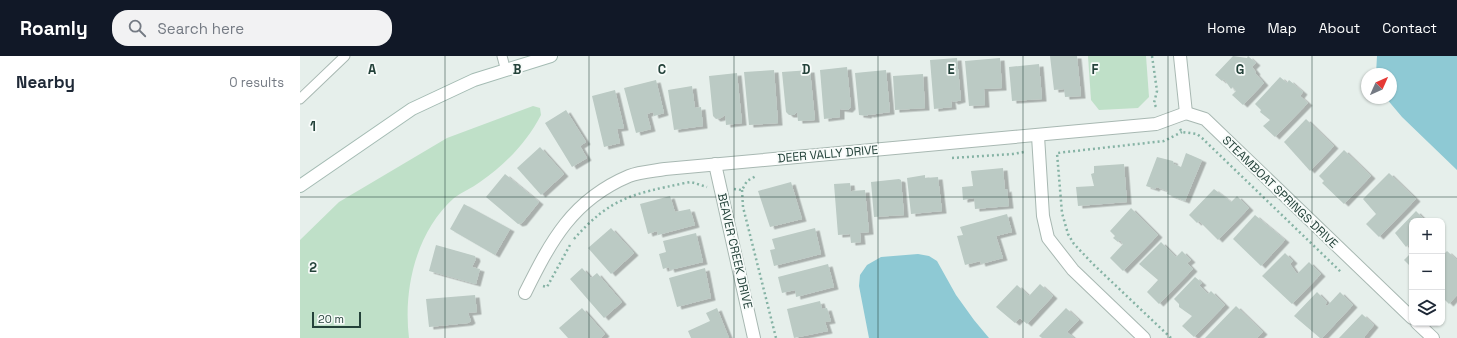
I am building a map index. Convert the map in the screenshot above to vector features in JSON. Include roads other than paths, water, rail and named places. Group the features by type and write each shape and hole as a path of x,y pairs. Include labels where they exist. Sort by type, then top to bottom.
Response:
{"street":[{"path":"300,186 412,109 474,80 551,56"},
{"path":"1180,56 1186,112"},
{"name":"DEER VALLY DRIVE","path":"525,293 542,258 567,220 592,196 630,176 665,169 715,164 1038,136 1156,124 1186,112"},
{"name":"STEAMBOAT SPRINGS DRIVE","path":"1186,112 1205,119 1409,315"},
{"path":"1038,136 1043,216 1048,238 1073,270 1144,338"},
{"name":"BEAVER CREEK DRIVE","path":"715,164 754,338"},
{"path":"1420,326 1433,338"}],"lane":[{"path":"300,99 345,56"},
{"path":"502,56 506,71"}],"water":[{"path":"1377,56 1457,56 1457,170 1402,117 1391,104 1397,104 1397,68 1376,68"},
{"path":"918,254 929,256 937,261 956,295 989,338 869,338 859,286 860,275 867,265 881,257"}]}
